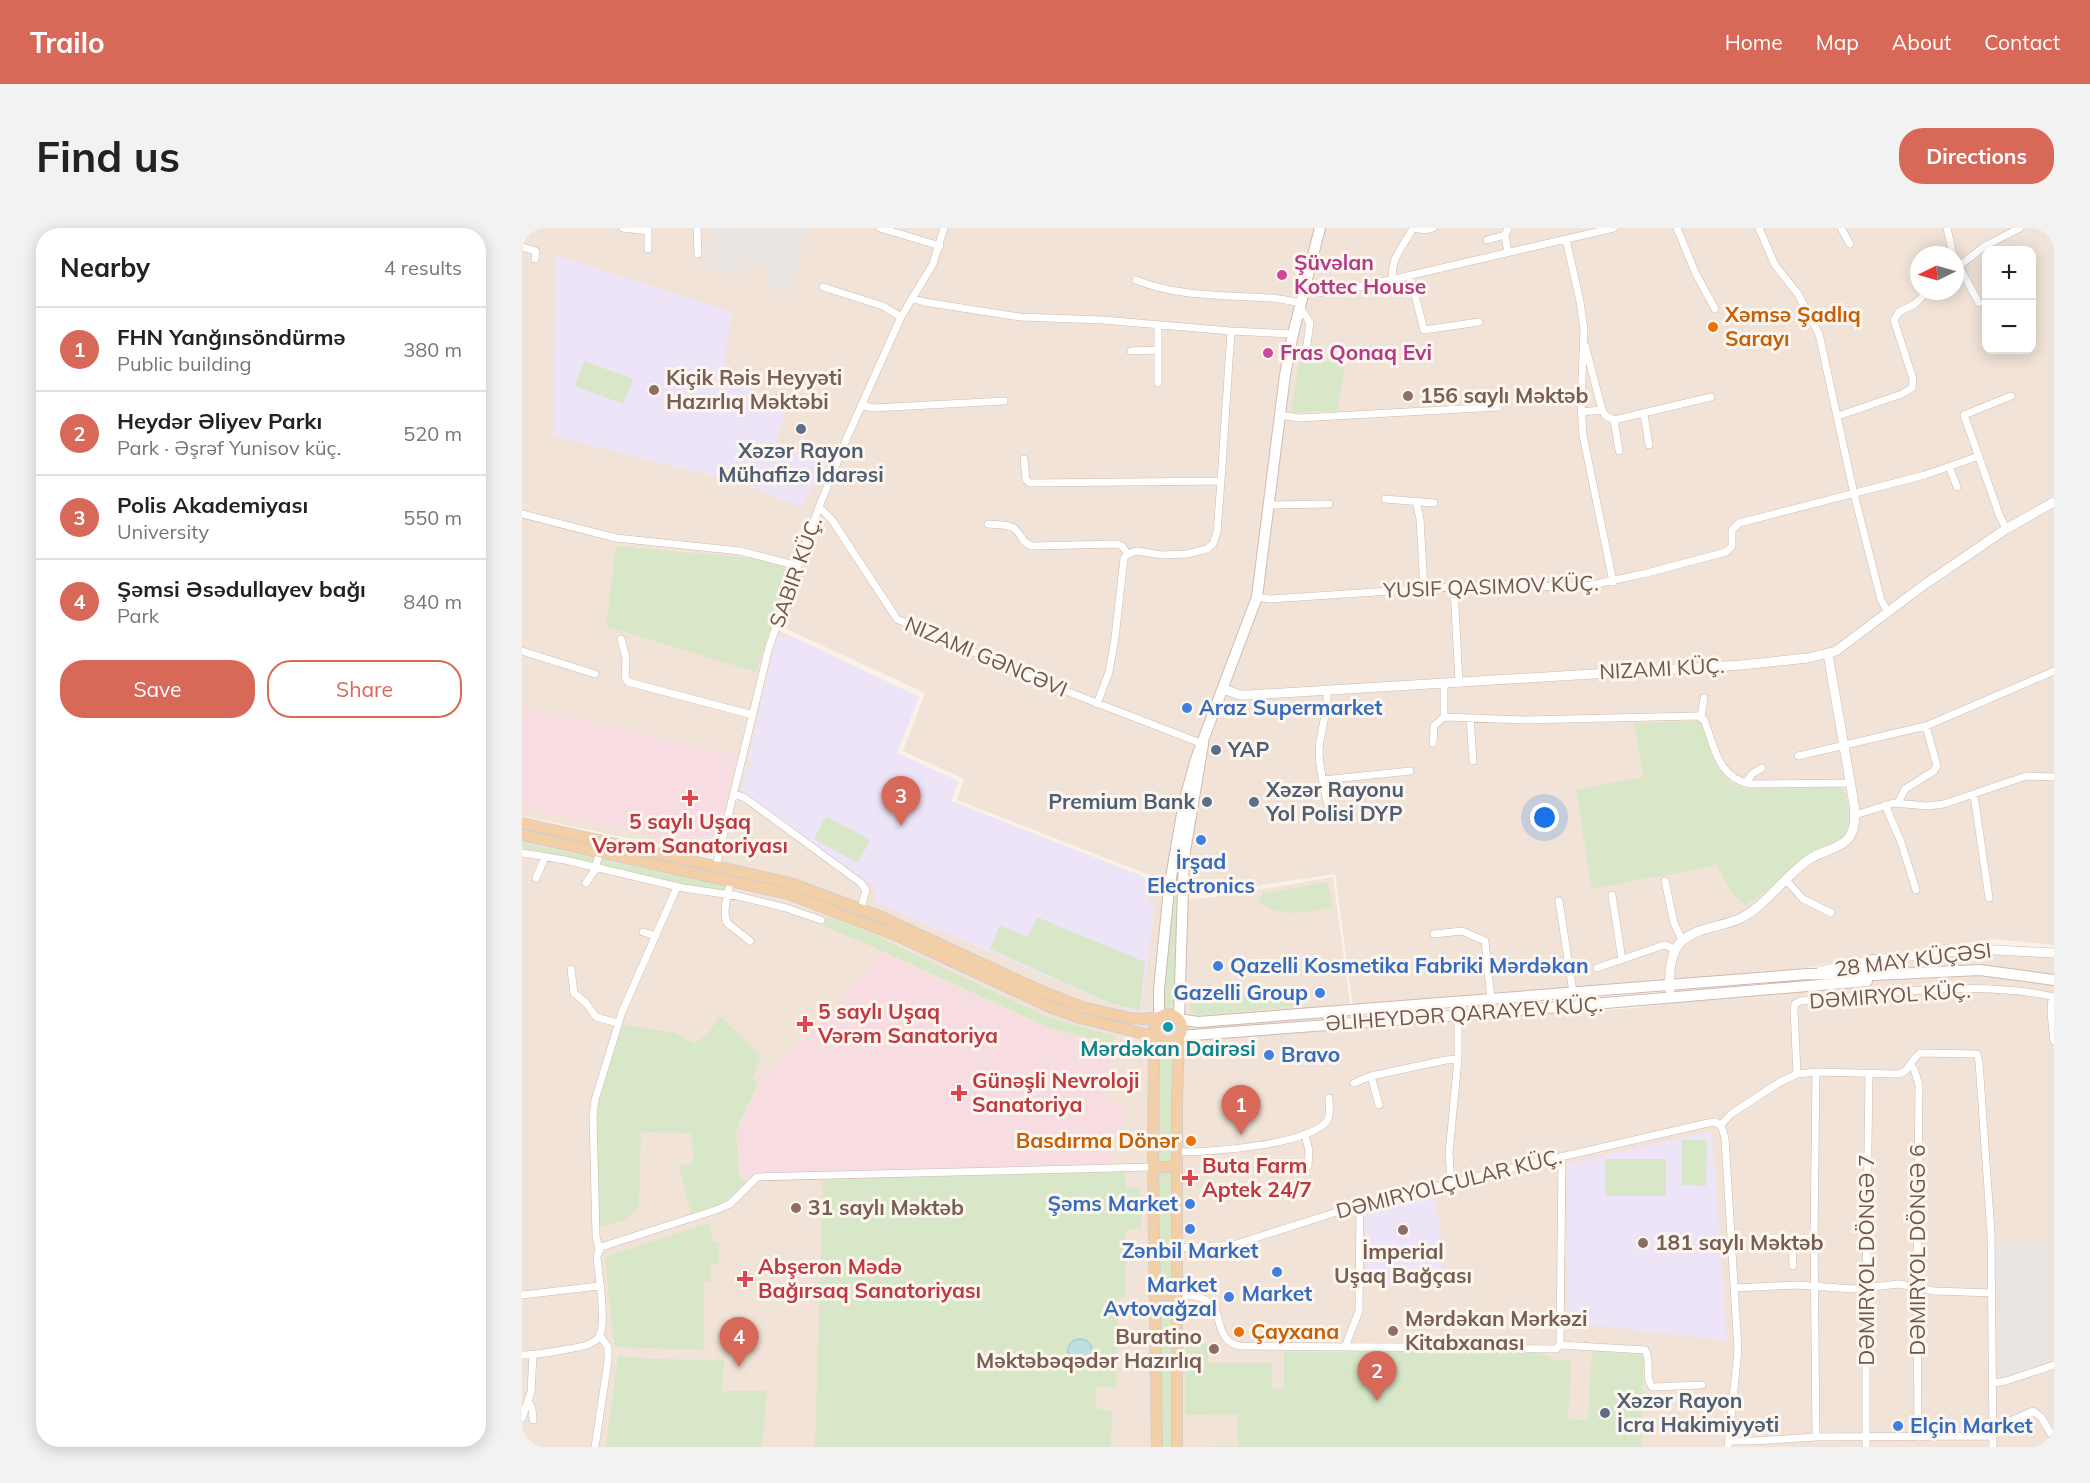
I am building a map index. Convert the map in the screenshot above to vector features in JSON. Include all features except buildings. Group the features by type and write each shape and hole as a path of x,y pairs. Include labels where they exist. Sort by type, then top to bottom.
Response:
{"main road":[{"path":"1157,1447 1154,1295 1154,1059 1157,1037 1154,1024 1159,1017 1160,978 1172,868 1191,773 1257,597 1270,505 1279,415 1289,355 1320,228"},
{"path":"1177,1447 1177,1152 1179,1036 1182,1027 1179,1019 1184,857 1203,744"},
{"path":"522,823 790,883 861,908 1039,990 1082,1007 1130,1018 1159,1017 1167,1013 1179,1019"},
{"path":"522,836 788,894 900,937 1050,1007 1090,1021 1157,1037 1168,1042 1179,1036"},
{"path":"1873,960 1867,963 1864,969 1866,973 1874,975"},
{"name":"DƏMIRYOL KÜÇ.","path":"1808,974 1874,975 1980,970 2054,982"},
{"path":"1749,992 1808,974"},
{"name":"ƏLIHEYDƏR QARAYEV KÜÇ.","path":"1179,1019 1195,1022 1808,974"},
{"path":"1749,992 1959,974 2054,982"},
{"path":"1575,992 1584,998 1583,1002 1578,1005"},
{"name":"ƏLIHEYDƏR QARAYEV KÜÇ.","path":"1179,1036 1749,992"},
{"path":"1324,1012 1325,1025"},
{"path":"1154,1167 1177,1167"},
{"path":"1154,1295 1178,1295"}],"street":[{"path":"623,228 648,230 648,249"},
{"path":"697,228 698,254"},
{"path":"880,228 940,246"},
{"name":"SABIR KÜÇ.","path":"716,866 766,657 819,507 861,405 901,317 933,264 944,228"},
{"path":"1392,280 1394,260 1413,228 1420,230 1432,228"},
{"path":"1304,290 1318,294 1392,280 1614,228"},
{"path":"1677,228 1695,272 1715,309"},
{"path":"1759,228 1775,265 1798,294 1814,322 1822,343 1854,494 1881,600 1888,612"},
{"path":"1841,228 1850,244"},
{"path":"1947,228 1951,246"},
{"path":"1964,262 1985,246 2020,228"},
{"path":"1487,240 1506,231 1508,253"},
{"path":"1566,240 1582,314 1584,342 1581,412 1583,435 1613,582"},
{"path":"522,247 536,251 535,259"},
{"path":"1410,276 1424,330 1479,322"},
{"path":"1964,279 1979,303"},
{"path":"1136,280 1160,288 1239,297 1269,297 1300,305 1310,323 1306,351 1289,355"},
{"path":"823,287 883,306 901,317"},
{"path":"912,298 924,302 1020,317 1103,320 1293,334"},
{"path":"1838,416 1902,394 1912,388 1913,379 1894,320 1899,312 1919,300"},
{"path":"1158,325 1158,383"},
{"path":"1097,704 1111,663 1118,622 1122,564 1128,554 1137,551 1177,555 1202,551 1211,547 1217,532 1231,331"},
{"path":"1584,342 1592,364 1602,410 1606,416 1614,420 1711,398"},
{"path":"1131,351 1158,350"},
{"path":"2006,529 1964,415 2011,396"},
{"path":"861,405 873,408 1004,401"},
{"path":"1279,415 1299,418 1498,407"},
{"path":"1581,412 1602,410"},
{"path":"1644,414 1648,445"},
{"path":"1614,420 1619,451"},
{"path":"1257,597 1270,599 1504,584 1569,587 1613,582 1726,552 1732,546 1732,530 1739,524 1854,494 1979,456"},
{"path":"1024,459 1026,480 1030,483 1221,482"},
{"path":"1949,467 1957,487"},
{"path":"1385,500 1434,503"},
{"path":"1416,501 1420,519 1424,589"},
{"name":"NIZAMI KÜÇ.","path":"1223,689 1244,695 1444,684 1741,665 1828,654 1843,648 1888,612 2006,529 2054,502"},
{"path":"1270,505 1329,504"},
{"name":"NIZAMI GƏNCƏVI","path":"819,507 832,519 897,619 1005,667 1203,744"},
{"path":"522,514 616,538 740,551 798,566"},
{"path":"988,524 1010,526 1017,531 1023,542 1032,546 1117,544 1122,546 1128,554"},
{"path":"1454,587 1459,683"},
{"path":"621,639 626,658 625,677 628,682 753,715"},
{"path":"522,651 595,674"},
{"path":"1671,998 1670,971 1676,950 1682,940 1697,932 1743,917 1810,858 1848,838 1853,829 1855,815 1851,783 1828,654"},
{"path":"1798,756 1926,726 2054,671"},
{"path":"1444,684 1444,717"},
{"path":"1327,690 1327,707 1319,750 1329,810"},
{"path":"1704,698 1701,717 1725,771 1736,780 1746,783 1851,783"},
{"path":"1433,743 1434,726 1444,717 1523,720 1701,717"},
{"path":"1470,718 1473,761"},
{"path":"1898,803 1905,789 1934,771 1937,766 1926,726"},
{"path":"1746,783 1752,774 1762,768"},
{"path":"1323,780 1410,771"},
{"path":"1855,815 1898,803 1935,805 1953,802 2026,776 2054,777"},
{"path":"735,794 745,798 861,883 866,890 861,908"},
{"path":"1974,795 1989,898"},
{"path":"1885,805 1901,842 1916,890"},
{"path":"586,883 595,868 600,852"},
{"path":"522,853 677,887 728,895 786,908 821,920"},
{"path":"536,878 545,857"},
{"path":"731,880 724,912 727,923 750,941"},
{"path":"1786,880 1803,899 1831,913"},
{"path":"1665,881 1674,923 1682,940"},
{"path":"599,1250 596,1232 594,1106 618,1023 677,887"},
{"path":"1612,895 1622,960"},
{"path":"1559,901 1575,992"},
{"path":"1434,934 1462,931 1485,941 1491,999"},
{"path":"643,932 656,936"},
{"path":"1596,968 1665,945 1676,950"},
{"name":"28 MAY KÜÇƏSI","path":"1808,974 1873,960 1976,949 2054,953"},
{"path":"571,969 574,993 586,1003 596,1017 618,1023"},
{"name":"DƏMIRYOL KÜÇ.","path":"1797,1074 1794,1009 1800,1001 1935,990 2021,991 2053,997"},
{"path":"2053,997 2051,1013 2054,1041"},
{"path":"1451,1183 1449,1153 1458,1059 1458,1016"},
{"path":"1993,1436 1816,1437 1729,1444 1738,1356 1725,1138 1720,1125 1731,1114 1780,1082 1797,1074 1816,1072 1898,1074 1907,1070 1920,1053 1974,1053 1978,1057 1990,1207 1994,1383 1993,1447"},
{"path":"1354,1083 1371,1076 1458,1059"},
{"name":"DƏMIRYOL DÖNGƏ 6","path":"1911,1066 1919,1085 1918,1437"},
{"path":"1816,1072 1814,1238 1816,1437"},
{"name":"DƏMIRYOL DÖNGƏ 7","path":"1866,1447 1869,1074"},
{"path":"1371,1076 1378,1105"},
{"path":"1177,1152 1229,1150 1305,1134 1327,1120 1329,1098"},
{"name":"DƏMIRYOLÇULAR KÜÇ.","path":"1178,1248 1233,1245 1327,1214 1451,1183 1708,1123 1715,1122 1720,1125"},
{"path":"1305,1134 1309,1151 1308,1166"},
{"path":"1178,1295 1196,1295 1205,1298 1214,1309 1226,1338 1234,1345 1556,1349 1560,1345 1562,1157"},
{"path":"522,1354 532,1355 584,1346 600,1336 603,1320 597,1256 605,1244 723,1207 735,1199 753,1180 761,1176 1154,1167"},
{"path":"1345,1347 1359,1311 1360,1206"},
{"path":"1769,1238 1814,1238"},
{"path":"1792,1238 1793,1266"},
{"path":"1735,1288 1797,1285 1853,1289 1899,1284 1934,1291 1992,1293"},
{"path":"522,1295 599,1286"},
{"path":"594,1447 608,1361 608,1347 600,1336"},
{"path":"1560,1345 1645,1350 1648,1356 1648,1382 1652,1387 1702,1385"},
{"path":"522,1418 531,1385 532,1355"},
{"path":"1994,1383 2054,1365"},
{"path":"528,1401 532,1408 533,1420"},
{"path":"1994,1425 2006,1423 2033,1411 2042,1417 2054,1439"}],"shaded area":[{"path":"522,228 2054,228 2054,945 1994,939 1872,955 1797,969 1353,1007 1335,874 1183,897 1170,883 957,800 964,779 903,751 925,693 778,625 776,629 919,697 897,753 958,781 951,801 1169,887 1182,900 1215,897 1333,877 1353,1027 1635,1008 1749,992 1826,970 1888,959 2001,949 2054,954 2054,1447 522,1447 522,839 714,876 719,857 522,816"},
{"path":"710,228 805,228 794,293 766,286 771,270 748,263 743,278 701,267"},
{"name":"Kiçik Rəis Heyyəti Hazırlıq Məktəbi","path":"555,255 732,312 723,370 786,410 775,448 828,464 801,507 742,484 554,436"},
{"path":"777,635 788,638 789,635 919,697 897,753 958,781 951,801 1152,880 1148,889 1151,891 1147,902 1155,904 1141,1013 1110,1004 873,901 875,887 741,793 745,769 749,770 751,766 748,759"},
{"path":"522,707 736,755 713,850 522,807"},
{"path":"881,953 1049,1030 1117,1048 1118,1062 1107,1062 1107,1104 1124,1104 1124,1131 1111,1132 1112,1164 1088,1165 1086,1161 1077,1161 1076,1165 743,1176 738,1131 761,1084 756,1079 771,1071 834,1010"},
{"name":"181 saylı Məktəb","path":"1712,1131 1727,1341 1567,1322 1567,1164"},
{"name":"İmperial Uşaq Bağçası","path":"1434,1193 1443,1245 1443,1283 1368,1286 1364,1214 1373,1208"},
{"path":"2052,1240 2054,1246 2054,1359 2000,1377 1995,1245"}],"green space":[{"path":"1300,359 1345,363 1337,411 1291,412"},
{"path":"584,361 633,379 623,404 575,386"},
{"path":"616,546 750,558 791,568 756,672 606,626"},
{"path":"1697,721 1704,725 1713,755 1723,774 1738,787 1749,789 1838,787 1843,789 1847,799 1847,835 1809,854 1770,888 1746,905 1733,895 1717,865 1592,889 1576,790 1644,777 1634,723"},
{"path":"826,816 870,840 858,863 814,839"},
{"path":"522,843 595,858 593,864 522,848"},
{"path":"602,860 725,886 724,892 686,886 599,866"},
{"path":"1178,870 1174,1005 1168,1008 1163,1005 1174,871"},
{"path":"1327,882 1333,907 1286,913 1268,908 1260,902 1259,898 1263,894"},
{"path":"825,916 866,931 1047,1017 1114,1036 1112,1044 1050,1028 825,927"},
{"path":"1037,917 1145,962 1140,1011 1110,1003 990,949 1000,925 1028,937"},
{"path":"1259,993 1261,1002 1297,996 1297,1006 1196,1016 1190,1010 1190,1001 1209,1002"},
{"path":"720,1016 761,1056 752,1079 758,1083 736,1131 739,1176 747,1182 722,1203 691,1213 679,1166 693,1163 692,1133 641,1132 639,1204 627,1218 599,1227 597,1105 622,1025 676,1033 694,1044 708,1034"},
{"path":"1159,1047 1172,1047 1172,1161 1158,1161"},
{"path":"1682,1140 1707,1140 1706,1186 1682,1185"},
{"path":"1605,1159 1666,1159 1666,1196 1605,1196"},
{"path":"1125,1171 1126,1188 1140,1187 1142,1228 1126,1230 1126,1297 1119,1298 1116,1387 1096,1387 1096,1409 1112,1411 1111,1447 815,1447 823,1180"},
{"path":"1159,1173 1172,1173 1172,1285 1167,1288 1160,1286"},
{"path":"709,1223 713,1242 719,1243 719,1263 711,1264 711,1282 704,1282 704,1350 616,1347 605,1257"},
{"path":"1167,1299 1173,1303 1173,1447 1162,1447 1160,1302"},
{"path":"1185,1344 1207,1344 1208,1363 1272,1363 1272,1389 1284,1388 1284,1352 1540,1353 1554,1360 1571,1361 1568,1419 1588,1421 1592,1350 1644,1353 1641,1447 1200,1447 1238,1446 1238,1414 1185,1415"},
{"path":"618,1356 724,1360 722,1391 767,1391 762,1447 606,1447"}],"water":[{"path":"1080,1339 1089,1342 1092,1351 1089,1360 1080,1363 1071,1360 1068,1351 1071,1342"}],"place":[{"name":"Şüvəlan Kottec House","path":"1282,275"},
{"name":"Xəmsə Şadlıq Sarayı","path":"1713,327"},
{"name":"Fras Qonaq Evi","path":"1268,353"},
{"name":"Kiçik Rəis Heyyəti Hazırlıq Məktəbi","path":"654,390"},
{"name":"156 saylı Məktəb","path":"1408,396"},
{"name":"Xəzər Rayon Mühafizə İdarəsi","path":"801,429"},
{"name":"Araz Supermarket","path":"1187,708"},
{"name":"YAP","path":"1216,750"},
{"name":"5 saylı Uşaq Vərəm Sanatoriyası","path":"690,798"},
{"name":"Premium Bank","path":"1207,802"},
{"name":"Xəzər Rayonu Yol Polisi DYP","path":"1254,802"},
{"name":"Polis Akademiyası","path":"901,826"},
{"name":"İrşad Electronics","path":"1201,840"},
{"name":"Qazelli Kosmetika Fabriki Mərdəkan","path":"1218,966"},
{"name":"Gazelli Group","path":"1320,993"},
{"name":"5 saylı Uşaq Vərəm Sanatoriya","path":"805,1024"},
{"name":"Mərdəkan Dairəsi","path":"1168,1027"},
{"name":"Bravo","path":"1269,1055"},
{"name":"Günəşli Nevroloji Sanatoriya","path":"959,1093"},
{"name":"FHN Yanğınsöndürmə","path":"1241,1135"},
{"name":"Basdırma Dönər","path":"1191,1141"},
{"name":"Buta Farm Aptek 24/7","path":"1190,1178"},
{"name":"Şəms Market","path":"1190,1204"},
{"name":"31 saylı Məktəb","path":"796,1208"},
{"name":"Zənbil Market","path":"1190,1229"},
{"name":"İmperial Uşaq Bağçası","path":"1403,1230"},
{"name":"181 saylı Məktəb","path":"1643,1243"},
{"name":"Market","path":"1277,1272"},
{"name":"Abşeron Mədə Bağırsaq Sanatoriyası","path":"745,1279"},
{"name":"Market Avtovağzal","path":"1229,1297"},
{"name":"Mərdəkan Mərkəzi Kitabxanası","path":"1393,1331"},
{"name":"Çayxana","path":"1239,1332"},
{"name":"Buratino Məktəbəqədər Hazırlıq","path":"1214,1349"},
{"name":"Şəmsi Əsədullayev bağı","path":"739,1367"},
{"name":"Heydər Əliyev Parkı","path":"1377,1401"},
{"name":"Xəzər Rayon İcra Hakimiyyəti","path":"1605,1413"},
{"name":"Elçin Market","path":"1898,1426"}]}
